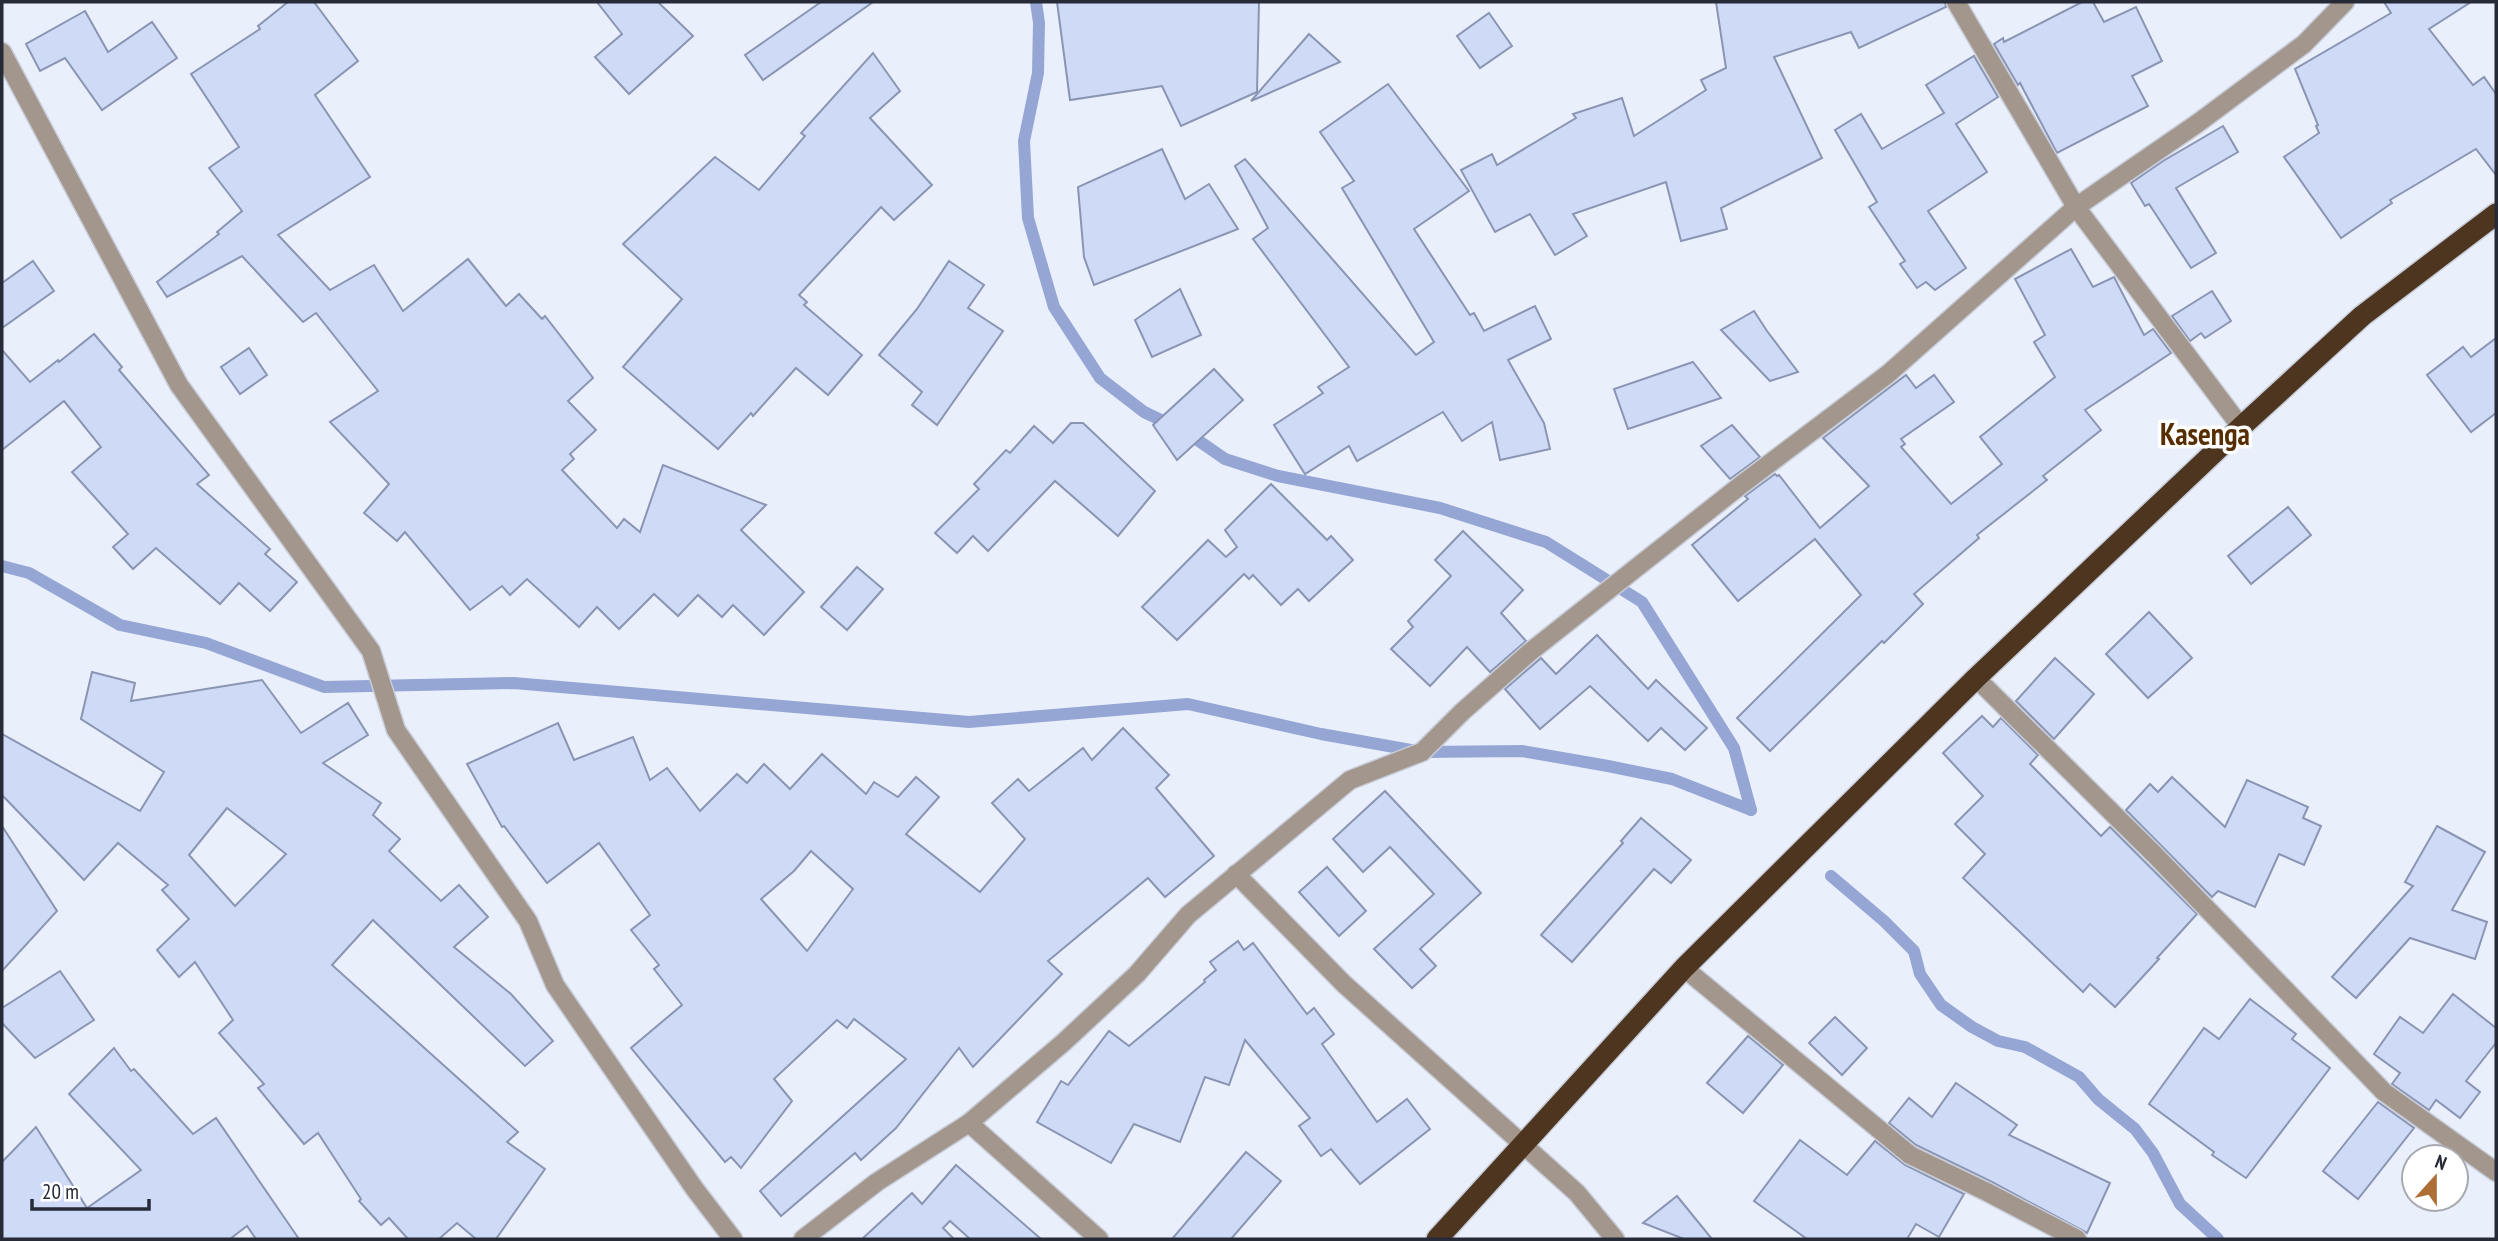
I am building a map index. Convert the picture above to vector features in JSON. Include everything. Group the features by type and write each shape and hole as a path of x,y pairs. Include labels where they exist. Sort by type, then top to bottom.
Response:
{"highway":[{"path":"1437,1239 1684,968 1976,678 2241,426 2362,316 2496,214"}],"street":[{"path":"1956,2 2076,207 2241,426"},
{"path":"803,1239 877,1182 969,1123 1064,1042 1137,974 1188,915 1350,780 1422,752 1462,712 1530,652 1741,485 1888,374 2076,207 2198,123 2304,44 2345,2"},
{"path":"2,52 179,385 371,651 396,730 527,921 555,985 694,1188 733,1239"},
{"path":"1976,678 2155,855 2384,1092 2496,1172"},
{"path":"1236,874 1344,984 1577,1193 1615,1239"},
{"path":"1684,968 1910,1155 2077,1239"},
{"path":"969,1123 1099,1239"}],"building":[{"path":"288,2 314,2 358,61 315,95 370,177 278,235 330,290 374,265 403,311 468,259 506,306 519,294 542,319 545,316 593,378 568,401 596,430 570,454 574,459 562,470 617,528 624,519 640,532 663,465 766,505 741,530 804,592 764,635 733,605 722,617 698,595 678,616 654,594 619,629 597,607 579,627 527,579 510,595 502,586 470,610 405,532 397,541 364,513 389,484 330,422 378,391 316,313 303,322 242,256 167,297 157,282 219,234 217,232 242,211 209,168 239,147 191,74 260,29 258,26"},
{"path":"597,2 658,2 693,36 629,94 595,57 622,34"},
{"path":"821,2 873,2 763,80 745,55"},
{"path":"1057,2 1259,2 1257,92 1181,126 1162,86 1070,100"},
{"path":"1716,2 1945,2 1946,7 1859,48 1851,32 1774,57 1822,158 1721,208 1727,229 1681,241 1666,182 1573,214 1587,236 1555,255 1530,214 1495,232 1461,170 1492,154 1497,165 1576,118 1573,114 1622,98 1634,136 1706,90 1701,80 1726,68"},
{"path":"2082,2 2093,2 2104,22 2136,7 2162,61 2132,76 2148,106 2057,153 2020,83 2018,85 1994,44 2003,38 2004,42"},
{"path":"2384,2 2471,2 2429,29 2473,85 2484,77 2496,94 2496,175 2476,149 2390,200 2392,203 2341,238 2284,157 2319,133 2295,69 2391,13"},
{"path":"85,11 108,52 152,22 177,58 102,110 65,58 40,71 26,44"},
{"path":"1489,13 1512,46 1480,68 1457,36"},
{"path":"1309,34 1340,62 1251,101"},
{"path":"873,53 900,91 870,118 932,185 894,220 881,207 799,295 807,302 804,305 862,355 828,395 796,368 753,416 751,413 718,449 623,367 682,299 623,244 715,157 759,190 805,136 801,133"},
{"path":"1974,56 1998,97 1956,124 1987,172 1928,211 1966,268 1935,290 1926,282 1917,288 1900,264 1905,261 1869,207 1877,202 1835,130 1861,114 1882,149 1944,113 1926,85"},
{"path":"1388,84 1469,191 1414,229 1470,315 1474,313 1484,331 1535,306 1551,339 1508,360 1544,423 1550,449 1500,460 1492,422 1462,441 1443,412 1357,461 1349,446 1305,474 1274,425 1323,393 1318,387 1349,367 1253,239 1268,228 1235,166 1245,159 1416,355 1434,342 1342,188 1354,181 1320,132"},
{"path":"2223,126 2238,152 2176,188 2216,253 2191,268 2149,204 2145,206 2131,183"},
{"path":"1162,149 1185,199 1209,184 1238,229 1094,285 1084,257 1078,187"},
{"path":"2071,249 2093,287 2114,277 2144,335 2153,329 2171,353 2085,410 2101,430 2043,476 2047,480 1977,535 1979,538 1914,594 1923,604 1770,751 1737,718 1861,595 1815,539 1738,601 1692,545 1748,499 1745,496 1775,474 1779,475 1820,528 1869,486 1823,438 1906,375 1916,388 1934,375 1954,402 1901,439 1905,444 1901,447 1951,504 2002,464 1980,437 2055,377 2034,342 2045,335 2015,279"},
{"path":"33,261 54,291 2,328 2,283"},
{"path":"949,261 984,285 968,308 1003,331 937,425 912,405 922,392 879,355 917,309"},
{"path":"1180,289 1201,335 1152,357 1135,320"},
{"path":"2212,291 2231,321 2205,338 2201,333 2190,341 2172,316"},
{"path":"1754,311 1798,372 1770,381 1721,330"},
{"path":"94,334 122,367 119,370 209,475 197,484 270,549 265,554 297,582 270,611 239,583 220,604 156,548 133,569 113,547 128,534 72,472 101,447 64,401 2,450 2,350 30,382"},
{"path":"2496,338 2496,413 2471,432 2427,375 2463,347 2471,357"},
{"path":"249,348 267,375 240,394 221,367"},
{"path":"1693,362 1721,398 1628,429 1614,389"},
{"path":"1214,369 1243,400 1177,460 1153,425"},
{"path":"1071,423 1083,423 1155,491 1118,536 1055,481 988,551 973,536 957,553 935,533 979,489 974,484 1006,450 1010,453 1034,426 1053,443"},
{"path":"1732,425 1760,457 1730,479 1701,446"},
{"path":"1271,484 1327,540 1331,536 1353,560 1309,601 1298,589 1281,605 1253,575 1249,579 1244,574 1177,640 1142,607 1208,540 1226,557 1237,547 1225,530"},
{"path":"2288,507 2311,535 2251,584 2228,556"},
{"path":"1463,531 1523,590 1501,613 1526,641 1490,672 1467,647 1430,686 1391,649 1413,627 1408,621 1451,576 1435,560"},
{"path":"857,567 883,589 847,630 821,607"},
{"path":"2149,612 2192,658 2148,698 2106,654"},
{"path":"1597,635 1648,689 1656,680 1707,728 1685,750 1661,728 1648,741 1590,686 1540,729 1505,689 1541,658 1556,674"},
{"path":"2055,658 2094,694 2054,739 2016,701"},
{"path":"92,672 135,683 131,701 262,680 301,733 348,703 368,735 323,763 381,803 373,815 400,839 389,851 441,901 459,885 488,917 454,947 511,994 553,1041 525,1066 373,920 332,965 518,1132 507,1142 545,1169 496,1239 476,1239 457,1223 439,1239 408,1239 389,1218 381,1225 359,1201 361,1199 318,1133 304,1144 258,1088 264,1084 219,1033 233,1020 195,962 179,977 157,950 189,919 162,890 168,885 118,843 84,880 2,795 2,734 140,811 164,772 81,719","holes":["227,808 286,854 235,906 189,855"]},
{"path":"1982,716 1993,727 2001,718 2038,755 2030,764 2101,836 2110,827 2197,914 2115,1007 2090,984 2083,992 1963,878 1985,854 1955,824 1983,796 1943,753"},
{"path":"558,723 574,760 633,737 650,780 667,768 700,811 737,774 747,783 764,764 790,789 822,754 866,794 874,782 898,797 916,777 939,797 906,834 980,892 1025,839 992,803 1018,779 1029,791 1083,748 1092,760 1123,728 1169,775 1156,788 1214,856 1165,897 1148,878 1048,961 1062,974 973,1067 959,1048 896,1128 861,1160 855,1153 781,1216 760,1191 906,1059 854,1019 847,1028 837,1020 774,1079 792,1101 741,1168 731,1157 725,1162 631,1048 682,1005 654,969 659,965 631,930 650,915 599,843 547,883 504,826 502,827 467,764","holes":["811,851 853,889 807,951 761,899 794,871"]},
{"path":"2172,777 2225,827 2247,780 2308,807 2303,818 2321,826 2304,865 2279,854 2255,907 2218,891 2212,897 2126,810 2150,784 2158,792"},
{"path":"1385,791 1481,893 1420,949 1436,966 1412,988 1374,949 1434,894 1390,847 1363,872 1333,839"},
{"path":"1641,818 1691,860 1671,883 1654,869 1572,962 1541,935 1623,843 1621,841"},
{"path":"2,826 57,911 2,971"},
{"path":"2437,826 2485,852 2452,910 2487,922 2475,959 2410,938 2356,998 2332,977 2413,886 2405,882"},
{"path":"1327,867 1366,911 1339,936 1299,892"},
{"path":"1238,941 1244,950 1253,943 1307,1014 1314,1008 1334,1034 1322,1044 1377,1122 1407,1099 1430,1129 1360,1184 1331,1149 1321,1156 1299,1126 1310,1118 1245,1040 1229,1085 1205,1077 1180,1142 1134,1124 1111,1163 1037,1122 1061,1081 1068,1085 1109,1031 1129,1046 1205,982 1216,970 1210,962"},
{"path":"60,971 94,1020 35,1058 2,1023 2,1008"},
{"path":"2453,994 2496,1028 2496,1043 2466,1081 2480,1092 2460,1118 2436,1100 2429,1110 2392,1084 2400,1073 2374,1054 2400,1017 2423,1033"},
{"path":"2250,999 2296,1034 2292,1039 2330,1068 2246,1178 2212,1155 2214,1152 2149,1104 2204,1028 2219,1039"},
{"path":"1835,1017 1867,1048 1842,1075 1809,1043"},
{"path":"1748,1036 1783,1065 1743,1113 1707,1083"},
{"path":"114,1048 131,1071 134,1069 193,1134 216,1118 299,1239 256,1239 247,1226 230,1239 2,1239 2,1162 36,1127 87,1208 141,1170 69,1094"},
{"path":"1956,1083 2017,1125 2009,1135 2110,1183 2087,1233 1916,1145 1889,1123 1909,1098 1932,1117"},
{"path":"2378,1102 2414,1128 2358,1199 2323,1171"},
{"path":"1800,1140 1847,1175 1875,1141 1905,1165 1964,1194 1939,1237 1916,1224 1907,1239 1807,1239 1754,1201"},
{"path":"1246,1152 1281,1181 1231,1239 1172,1239"},
{"path":"956,1165 1041,1239 970,1239 950,1221 943,1228 954,1239 862,1239 912,1193 922,1204"},
{"path":"1677,1196 1712,1239 1684,1239 1643,1223"}],"waterway":[{"path":"1036,2 1039,23 1038,73 1024,141 1028,218 1054,307 1100,378 1144,412 1186,432 1225,459 1278,476 1440,508 1546,542 1642,602 1734,748 1751,810"},
{"path":"2,566 29,573 120,625 206,643 324,687 514,683 969,722 1188,704 1321,734 1422,752 1522,751 1608,766 1672,779 1751,810"},
{"path":"1831,876 1884,921 1914,951 1920,974 1941,1005 1998,1041 2025,1047 2079,1077 2098,1099 2135,1129 2153,1153 2180,1204 2218,1239"}],"district":[{"name":"Kasenga","path":"2205,433"}]}
